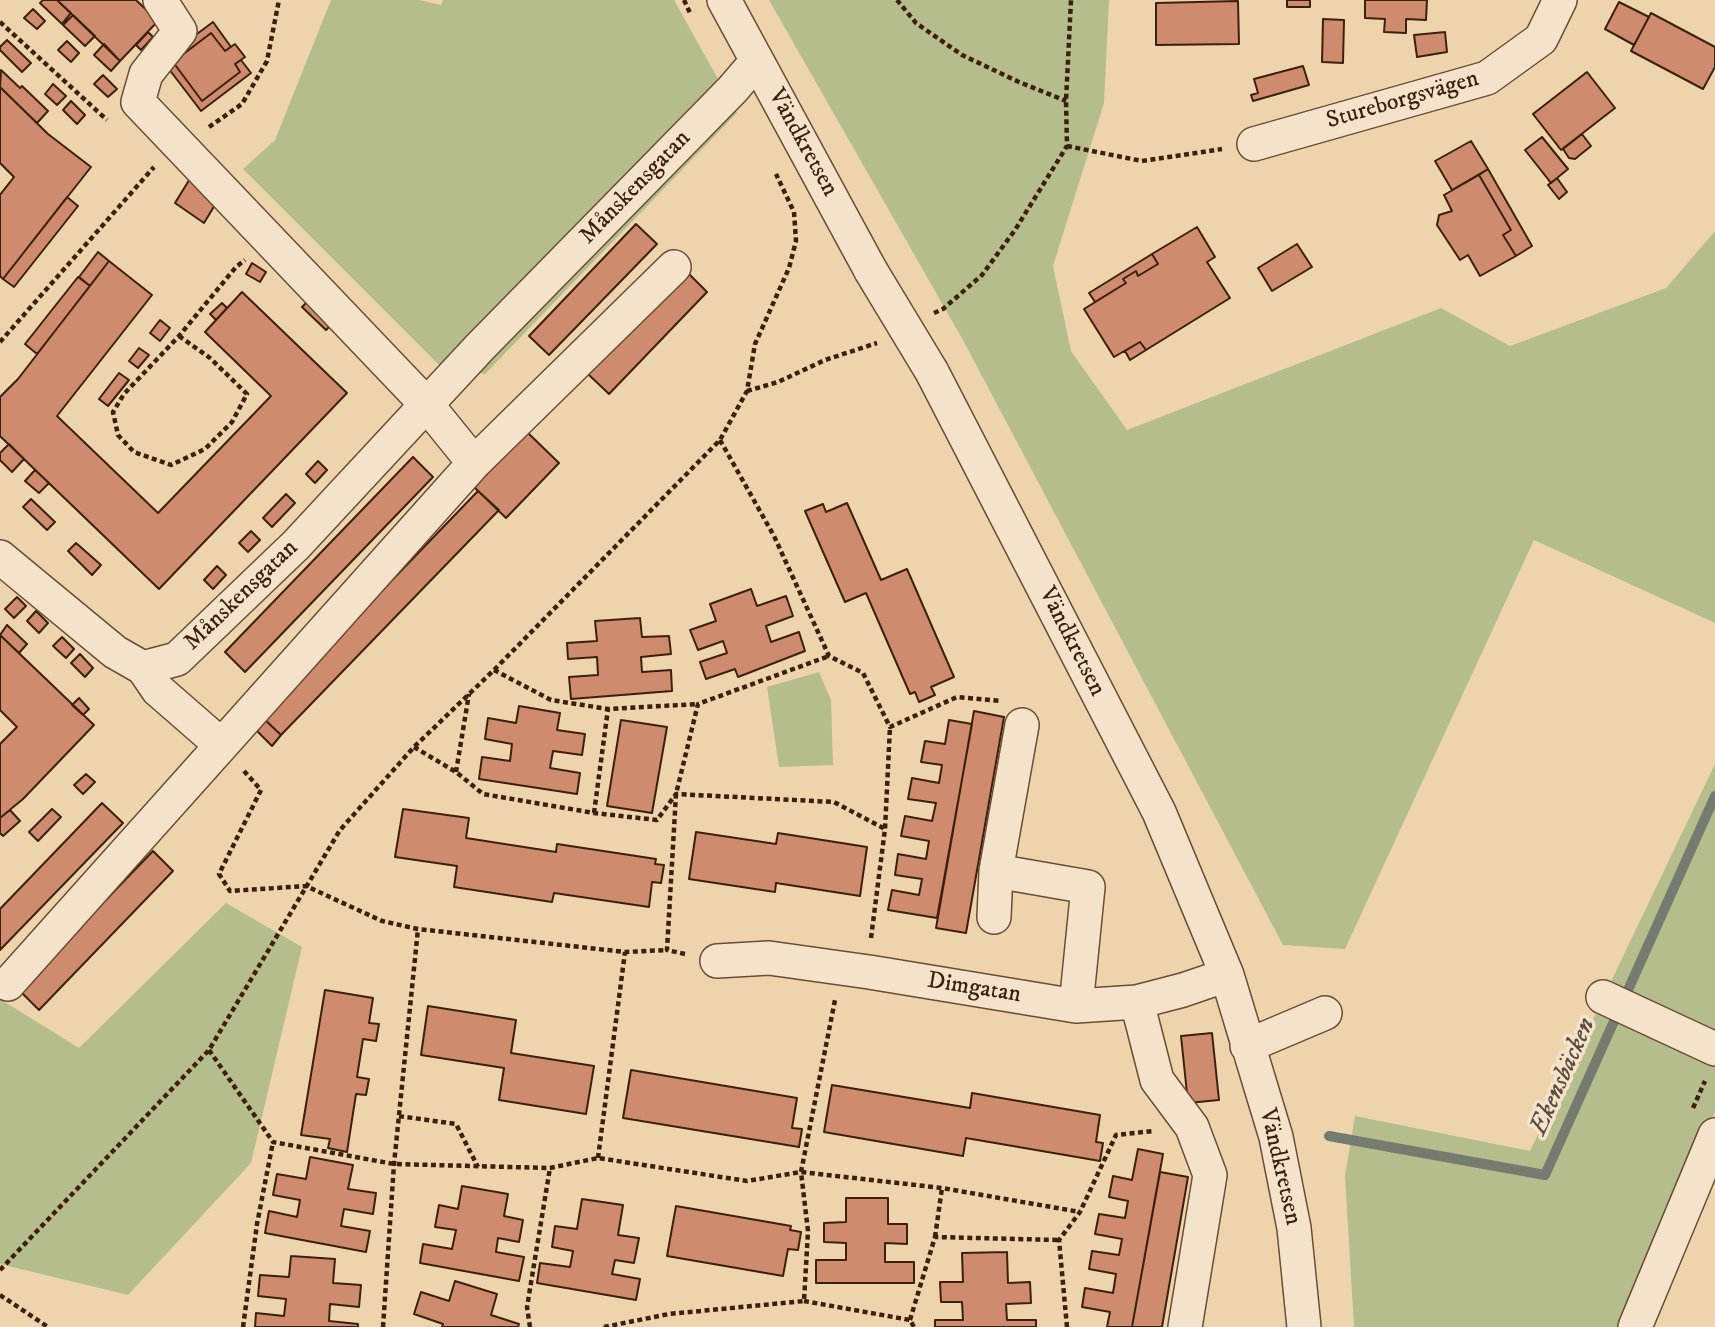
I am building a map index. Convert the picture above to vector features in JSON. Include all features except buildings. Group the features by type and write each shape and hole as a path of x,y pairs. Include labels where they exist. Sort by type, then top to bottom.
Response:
{"street":[{"path":"160,0 180,31 146,74 138,102 427,405 474,463"},
{"name":"Vändkretsen","path":"724,0 871,271 932,372 1159,812 1227,975 1276,1138 1294,1228 1304,1327"},
{"name":"Stureborgsvägen","path":"1254,144 1488,78 1541,40 1560,0"},
{"name":"Månskensgatan","path":"143,668 177,659 296,545 480,347 732,90 757,61"},
{"path":"8,984 474,463 674,267"},
{"path":"0,557 115,652 143,668 158,690 220,744"},
{"path":"994,917 996,871 1022,725"},
{"path":"996,871 1088,887 1076,1006"},
{"name":"Dimgatan","path":"718,961 769,958 1076,1006 1136,1002 1184,990 1227,975"},
{"path":"1603,997 1715,1049"},
{"path":"1136,1002 1157,1080 1192,1127 1210,1175 1185,1327"},
{"path":"1247,1046 1325,1013"},
{"path":"1635,1327 1715,1135"}],"path":[{"path":"0,342 162,158 242,104 267,61 279,0"},
{"path":"684,0 696,23"},
{"path":"897,0 916,23 962,55 1066,101"},
{"path":"1071,0 1066,101 1067,146 1142,161 1254,144"},
{"path":"0,22 117,129"},
{"path":"0,1270 209,1050 340,830 414,747 494,670 720,440 747,391 755,344 789,268 796,241 794,212 774,169"},
{"path":"179,336 210,358 247,394 232,422 205,449 172,465 134,452 118,436 113,412 124,394 179,336 236,267 271,240"},
{"path":"720,440 774,536 829,656 863,673 890,727 885,829 872,921"},
{"path":"494,670 551,700 608,709 698,704 829,656"},
{"path":"456,772 469,693"},
{"path":"890,727 957,697 1000,701 1022,725"},
{"path":"667,950 676,794 698,704"},
{"path":"594,813 608,709"},
{"path":"220,744 261,790 219,874 230,891 306,886 382,921 418,929 625,952 667,950 718,961"},
{"path":"414,747 456,772 483,794 594,813 657,820 676,794"},
{"path":"676,794 834,802 885,829"},
{"path":"383,1327 394,1164 418,929"},
{"path":"598,1158 625,952"},
{"path":"804,1301 808,1231 802,1172 841,970"},
{"path":"209,1050 273,1142 394,1164 550,1168 598,1158 747,1181 802,1172 942,1188 1080,1212"},
{"path":"399,1116 456,1124 479,1167"},
{"path":"1067,1327 1059,1240 1080,1212 1116,1135 1192,1127"},
{"path":"243,1327 257,1224 273,1142"},
{"path":"530,1327 527,1307 550,1168"},
{"path":"910,1320 935,1237 942,1188"},
{"path":"935,1237 1059,1240"},
{"path":"0,1295 48,1327"},
{"path":"604,1327 669,1314 804,1301 910,1320 915,1327"}],"green space":[{"path":"331,0 419,0 441,5 443,0 674,0 737,113 485,374 441,367 243,169 275,140"},
{"path":"769,0 1109,0 1104,103 1053,266 1071,351 1127,430 1441,308 1510,346 1666,288 1715,231 1715,623 1534,540 1345,949 1283,945 964,342"},
{"path":"819,672 831,700 833,765 779,767 767,687"},
{"path":"1715,764 1715,1112 1620,1327 1354,1327 1345,1176 1355,1116 1530,1151"},
{"path":"226,903 302,947 251,1163 128,1295 0,1264 0,999 79,1048"}],"waterway":[{"name":"Ekensbäcken","path":"1329,1136 1545,1175 1715,796"}]}
